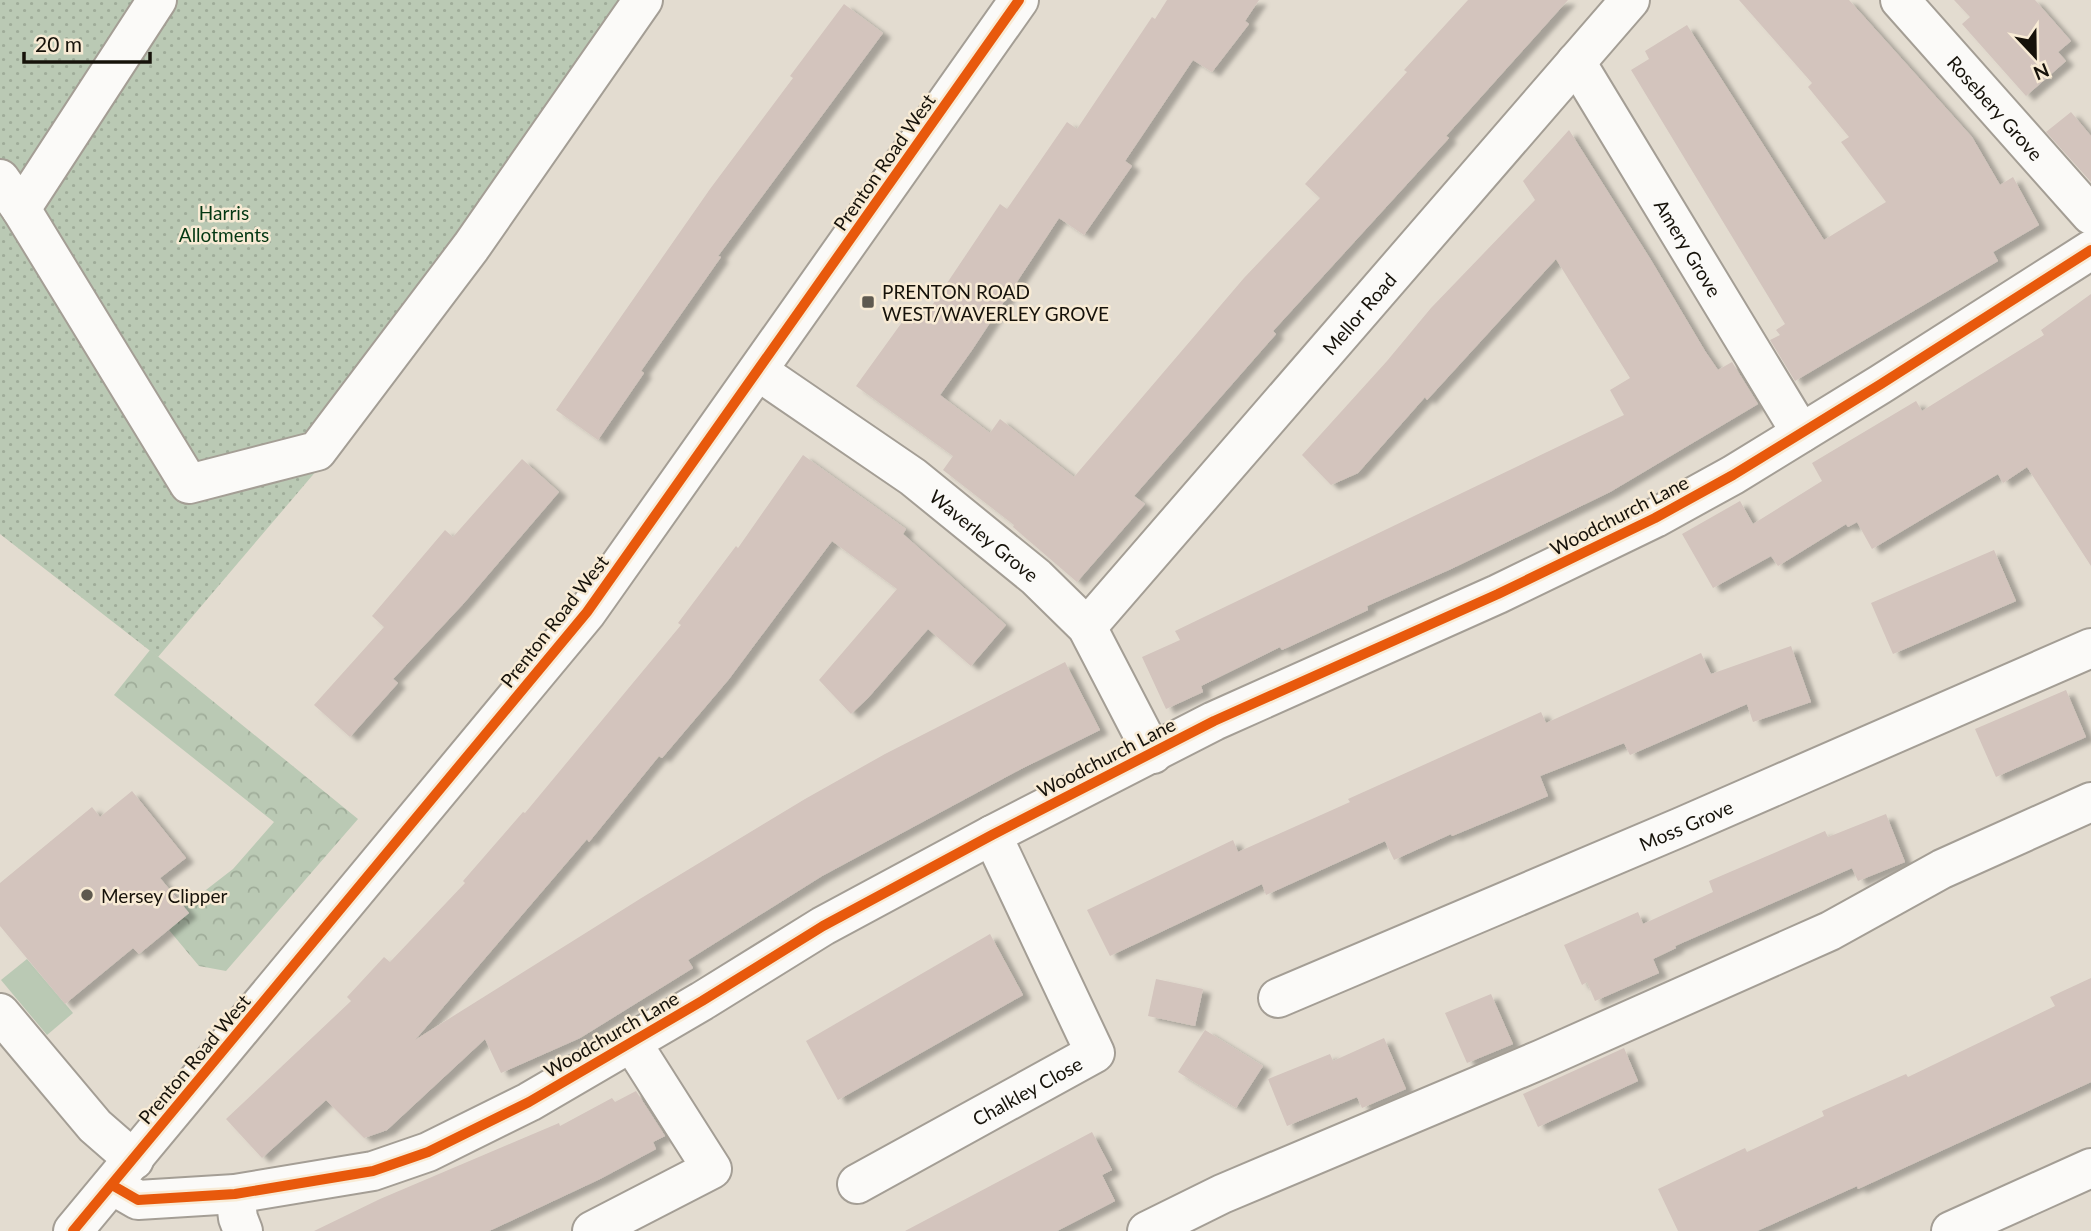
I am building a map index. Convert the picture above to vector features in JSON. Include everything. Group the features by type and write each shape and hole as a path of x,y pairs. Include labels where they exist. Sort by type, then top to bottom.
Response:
{"street":[{"path":"157,0 10,194 189,484 317,451 471,247 643,0"},
{"name":"Prenton Road West","path":"73,1231 587,612 1019,0"},
{"name":"Mellor Road","path":"1087,627 1630,0"},
{"name":"Rosebery Grove","path":"1900,0 2091,215"},
{"name":"Amery Grove","path":"1576,62 1801,433"},
{"name":"Woodchurch Lane","path":"0,1013 95,1126 138,1200 235,1194 373,1171 428,1152 529,1102 632,1043 823,926 992,835 1214,722 1498,594 1655,518 1733,475 2091,250"},
{"name":"Waverley Grove","path":"758,372 913,477 1035,577 1087,627 1153,754"},
{"name":"Moss Grove","path":"1279,998 2091,648"},
{"path":"1147,1231 1222,1194 1542,1059 1830,931 1942,869 2091,802"},
{"name":"Chalkley Close","path":"857,1184 1096,1053 992,835"},
{"path":"592,1231 712,1169 632,1043"},
{"path":"1951,1231 2091,1168"},
{"path":"235,1194 238,1218 243,1231"}],"green space":[{"name":"Harris Allotments","path":"0,0 659,0 340,443 158,657 0,534"},
{"path":"150,650 358,819 226,971 199,966 169,930 189,913 184,907 233,869 274,822 114,695"},
{"path":"27,959 73,1013 47,1035 1,980"}],"building":[{"path":"1167,0 1259,0 1245,21 1249,24 1212,72 1193,60 1125,161 1132,166 1084,235 1059,218 940,395 990,433 1000,419 1074,477 1244,278 1320,198 1305,184 1468,0 1568,0 1446,136 1449,138 1273,331 1276,334 1134,496 1145,504 1077,582 1013,527 1014,525 943,470 953,456 856,386 913,307 925,316 1000,204 1007,209 1067,122 1077,129 1152,17 1155,19"},
{"path":"1739,0 1849,0 1972,137 2000,185 2013,177 2039,225 1993,252 1998,261 1795,381 1770,340 1780,335 1776,330 1785,324 1631,70 1649,59 1645,51 1687,25 1824,240 1886,202 1841,142 1849,137 1808,87 1812,83"},
{"path":"1954,0 2035,0 2071,41 2058,52 2066,61 2026,96 1962,24 1970,17"},
{"path":"844,4 883,33 718,256 721,257 641,371 644,373 598,440 556,410 710,189 793,78 790,76"},
{"path":"2071,112 2091,136 2091,182 2046,132"},
{"path":"1569,130 1718,370 1732,362 1758,404 1610,492 1451,569 1367,606 1368,610 1282,650 1280,647 1201,686 1203,692 1166,709 1142,657 1180,640 1175,631 1624,415 1610,390 1630,378 1556,259 1427,400 1425,397 1358,473 1331,485 1302,455 1431,308 1535,200 1523,181"},
{"path":"2091,294 2091,566 2027,467 2003,483 1998,474 1872,549 1857,522 1848,527 1846,524 1778,566 1771,556 1713,588 1682,534 1740,501 1753,524 1822,481 1812,463 1916,401 1922,411 2044,335 2041,330"},
{"path":"803,455 906,529 903,534 1006,625 971,666 928,629 851,714 819,680 897,589 832,541 729,679 662,758 659,756 589,842 587,839 415,1040 805,799 885,754 1065,662 1100,730 1021,769 822,876 688,960 693,968 580,1038 501,1073 485,1039 387,1130 364,1138 326,1100 262,1158 226,1119 351,1001 347,997 384,957 390,962 465,883 463,881 523,812 525,813 681,625 678,623 736,546 738,548"},
{"path":"522,459 559,492 464,603 393,679 398,683 350,737 314,705 384,627 372,616 445,530 453,537"},
{"path":"1994,550 2016,601 1893,654 1871,603"},
{"path":"1791,646 1811,702 1753,722 1747,704 1630,755 1624,743 1540,776 1548,796 1452,836 1451,834 1394,860 1385,841 1266,895 1262,884 1110,956 1087,910 1233,840 1238,852 1541,712 1546,723 1701,653 1711,674"},
{"path":"2066,690 2086,737 1996,777 1975,729"},
{"name":"Mersey Clipper","path":"132,791 186,858 160,878 189,913 139,954 133,948 65,1004 0,926 0,883 92,807 100,817"},
{"path":"1886,814 1905,862 1858,881 1852,868 1675,946 1676,948 1653,959 1659,973 1595,1001 1587,982 1582,985 1564,945 1638,912 1643,924 1713,892 1709,881 1825,831 1828,837"},
{"path":"990,934 1023,995 838,1100 806,1041"},
{"path":"2091,978 2091,1082 1858,1189 1857,1186 1757,1231 1678,1231 1658,1189 1745,1148 1747,1152 1824,1116 1822,1111 1906,1074 1908,1077 2055,1006 2050,997"},
{"path":"1156,979 1203,989 1195,1026 1148,1016"},
{"path":"1491,994 1513,1044 1467,1063 1445,1013"},
{"path":"1205,1030 1263,1066 1236,1108 1178,1072"},
{"path":"1384,1038 1406,1089 1362,1108 1357,1097 1287,1126 1268,1079 1330,1054 1333,1061"},
{"path":"1624,1048 1638,1081 1538,1127 1523,1094"},
{"path":"636,1091 665,1136 653,1142 656,1149 600,1179 489,1231 314,1231 380,1199 559,1123 560,1126 612,1098 615,1102"},
{"path":"1092,1132 1112,1170 1102,1175 1115,1201 1057,1231 905,1231"}],"cycle path":[{"path":"73,1231 587,612 1019,0"},
{"path":"112,1185 138,1200 235,1194 373,1171 428,1152 529,1102 702,1001 823,926 992,835 1214,721 1498,594 1655,518 1733,475 2091,250"}],"place":[{"name":"PRENTON ROAD WEST/WAVERLEY GROVE","path":"868,302"},
{"name":"Mersey Clipper","path":"87,895"}]}
